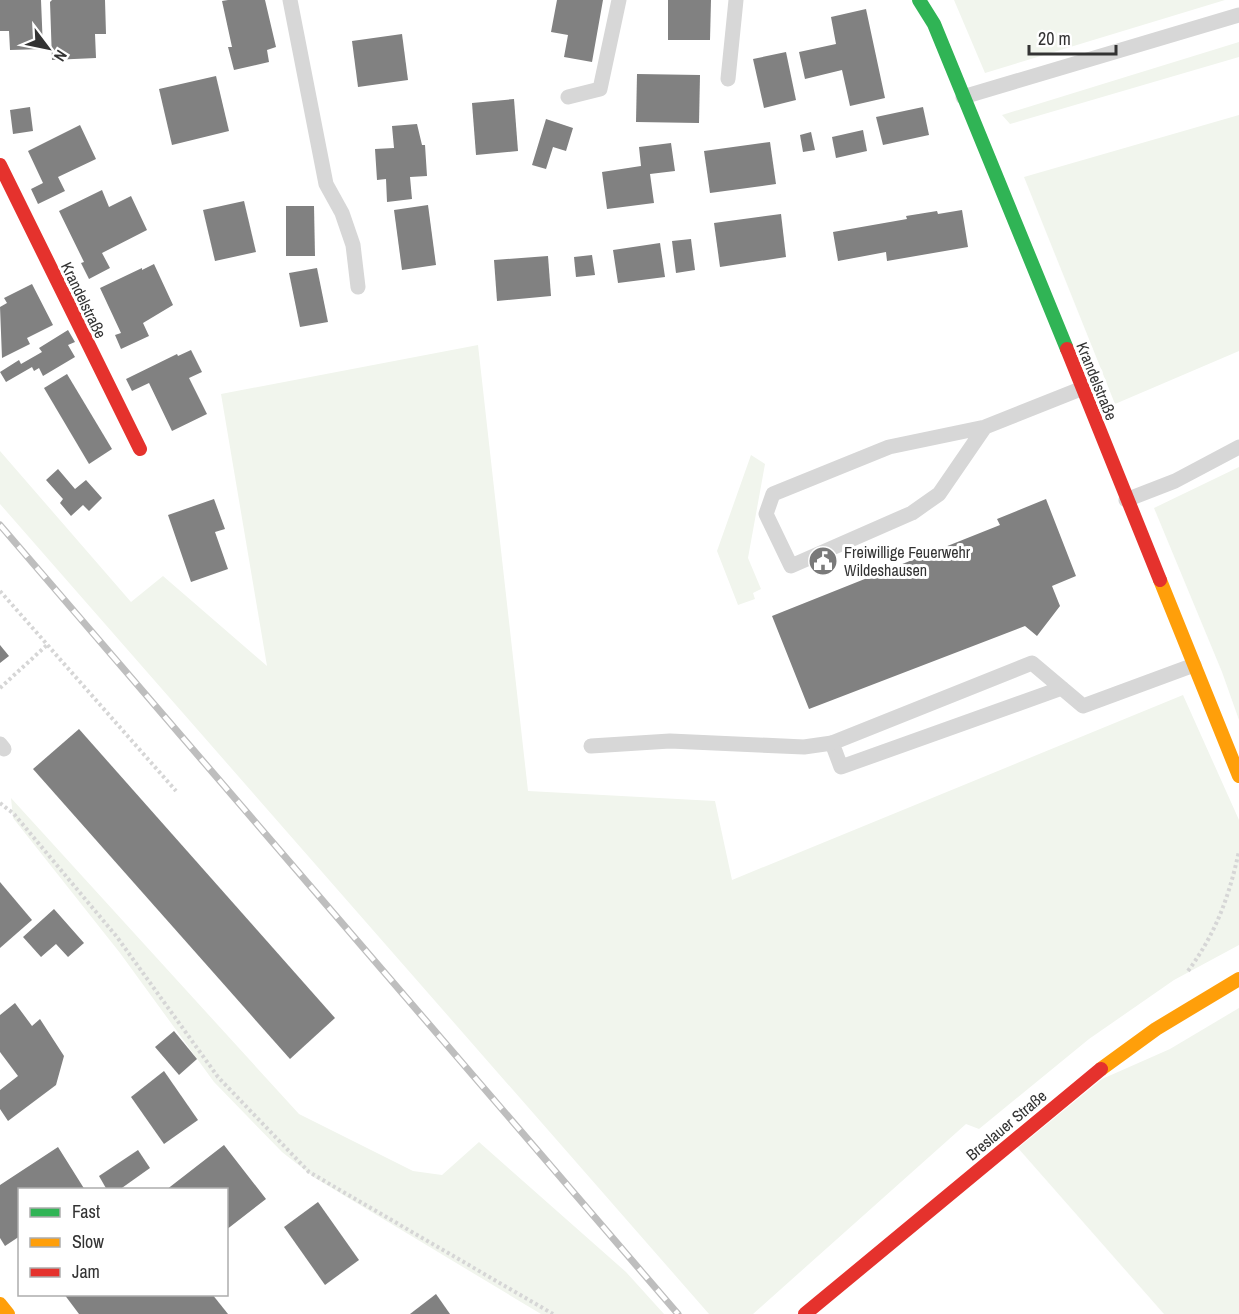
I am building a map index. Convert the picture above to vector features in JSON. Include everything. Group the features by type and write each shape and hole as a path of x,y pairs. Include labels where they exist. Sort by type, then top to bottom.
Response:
{"street":[{"name":"Krandelstraße","path":"919,0 934,24 1239,776"},
{"name":"Krandelstraße","path":"0,165 140,449"},
{"name":"Breslauer Straße","path":"805,1314 1091,1076 1156,1029 1239,979"},
{"path":"0,1304 8,1314"}],"lane":[{"path":"290,0 326,184 342,213 353,245 358,287"},
{"path":"568,97 600,89 619,0"},
{"path":"728,79 736,0"},
{"path":"963,97 1239,15"},
{"path":"985,427 939,494 912,513 791,566 766,514 773,494 888,447 985,427 1083,388"},
{"path":"1126,500 1175,481 1239,447"},
{"path":"591,746 670,741 804,747 832,743 1032,663 1083,706 1194,665"},
{"path":"832,743 841,767 1062,688"}],"path":[{"path":"0,591 176,791"},
{"path":"0,688 47,645"},
{"path":"0,803 14,814 117,938 218,1077 309,1172 553,1314"},
{"path":"1185,976 1202,952 1227,897 1239,851"}],"shaded area":[{"path":"954,0 1225,0 985,73"},
{"path":"1239,42 1239,57 1010,124 1002,115"},
{"path":"1239,115 1239,351 1115,404 1024,177"},
{"path":"478,345 528,791 715,801 732,880 1183,695 1239,820 1239,945 1174,980 1089,1039 979,1129 966,1124 753,1314 709,1314 0,504 0,451 131,602 163,576 267,666 221,394"},
{"path":"751,455 765,464 748,558 761,589 753,593 755,599 738,605 717,551"},
{"path":"1239,467 1239,720 1222,672 1154,508"},
{"path":"11,798 299,1114 413,1171 442,1175 479,1142 626,1272 664,1314 541,1314 315,1178 282,1152 214,1082 120,953 13,818"},
{"path":"1239,1008 1239,1314 1164,1314 1018,1148 1102,1079 1170,1049"}],"building":[{"path":"0,0 41,0 43,49 10,50 9,31 0,31"},
{"path":"52,0 105,0 106,34 95,34 96,58 52,60 50,2"},
{"path":"265,0 276,47 267,50 269,62 234,70 228,47 232,47 222,1"},
{"path":"557,0 603,0 592,62 564,57 568,35 551,32"},
{"path":"668,0 711,0 710,40 668,40"},
{"path":"866,9 885,98 850,106 842,70 805,79 799,52 836,44 831,17"},
{"path":"402,34 408,80 358,87 352,41"},
{"path":"786,52 796,100 764,108 753,59"},
{"path":"637,74 700,75 699,123 636,122"},
{"path":"216,76 229,131 172,145 159,89"},
{"path":"514,99 518,151 476,155 472,103"},
{"path":"30,107 33,131 13,134 10,110"},
{"path":"923,107 929,135 883,145 876,117"},
{"path":"546,119 573,128 566,151 553,147 546,169 532,165"},
{"path":"417,124 422,145 425,145 427,176 410,177 412,199 387,202 386,179 377,180 375,149 394,148 392,126"},
{"path":"80,125 96,159 58,177 65,191 38,204 31,189 43,183 28,151"},
{"path":"863,130 867,151 836,158 832,137"},
{"path":"811,132 815,150 803,152 800,135"},
{"path":"770,142 776,184 710,193 704,151"},
{"path":"671,143 675,171 650,174 654,203 607,209 602,172 641,166 639,147"},
{"path":"102,190 109,207 131,196 147,230 102,253 110,268 89,279 81,263 84,262 59,211"},
{"path":"244,201 256,252 215,261 203,210"},
{"path":"428,205 436,265 402,270 394,210"},
{"path":"286,206 314,206 315,256 286,256"},
{"path":"962,210 968,247 887,261 886,252 838,261 833,232 907,219 906,216"},
{"path":"781,214 786,257 720,267 714,223"},
{"path":"691,239 695,270 676,273 672,241"},
{"path":"660,243 665,277 618,283 613,250"},
{"path":"592,255 595,275 576,277 574,257"},
{"path":"548,256 551,296 497,301 494,260"},
{"path":"154,264 173,305 143,323 149,336 121,349 115,335 121,333 100,288"},
{"path":"317,268 328,322 300,327 289,273"},
{"path":"32,284 53,325 27,338 30,344 2,358 0,307 7,303 4,298"},
{"path":"68,330 75,342 68,345 75,357 43,376 39,368 34,371 32,367 6,382 0,372 19,360 21,364 42,352 39,348"},
{"path":"191,350 202,372 189,378 207,414 172,431 149,383 132,391 126,379 177,354 178,356"},
{"path":"67,374 112,449 89,464 44,388"},
{"path":"58,469 75,489 86,480 102,498 89,511 83,505 71,516 60,503 63,499 46,480"},
{"path":"214,499 225,529 215,532 228,569 191,582 168,515"},
{"path":"1046,499 1076,576 1052,586 1060,606 1037,636 1025,626 809,709 772,616 1000,525 997,519"},
{"path":"0,645 9,656 0,663"},
{"path":"79,729 335,1018 290,1059 33,769"},
{"path":"0,882 32,920 0,948"},
{"path":"54,909 84,943 68,957 56,944 41,957 23,937"},
{"path":"15,1003 32,1026 40,1019 64,1056 56,1085 8,1121 0,1109 0,1090 18,1076 0,1052 0,1015"},
{"path":"174,1031 197,1059 179,1075 155,1047"},
{"path":"164,1071 198,1120 164,1144 131,1097"},
{"path":"224,1145 266,1199 228,1228 228,1188 169,1188"},
{"path":"58,1147 84,1188 18,1188 18,1237 5,1246 0,1238 0,1185"},
{"path":"138,1150 150,1168 122,1188 106,1188 99,1176"},
{"path":"318,1202 359,1260 325,1285 284,1227"},
{"path":"436,1294 450,1314 410,1314"},
{"path":"66,1296 214,1296 228,1314 79,1314"}],"railway":[{"path":"0,525 678,1314"}],"traffic: fast":[{"path":"919,0 934,24 1067,349"}],"traffic: slow":[{"path":"1160,580 1239,776"},
{"path":"1101,1069 1156,1029 1239,979"},
{"path":"0,1304 8,1314"}],"traffic: jam":[{"path":"0,165 140,449"},
{"path":"1067,349 1160,580"},
{"path":"805,1314 1101,1069"}],"place":[{"name":"Freiwillige Feuerwehr Wildeshausen","path":"823,561"}]}
